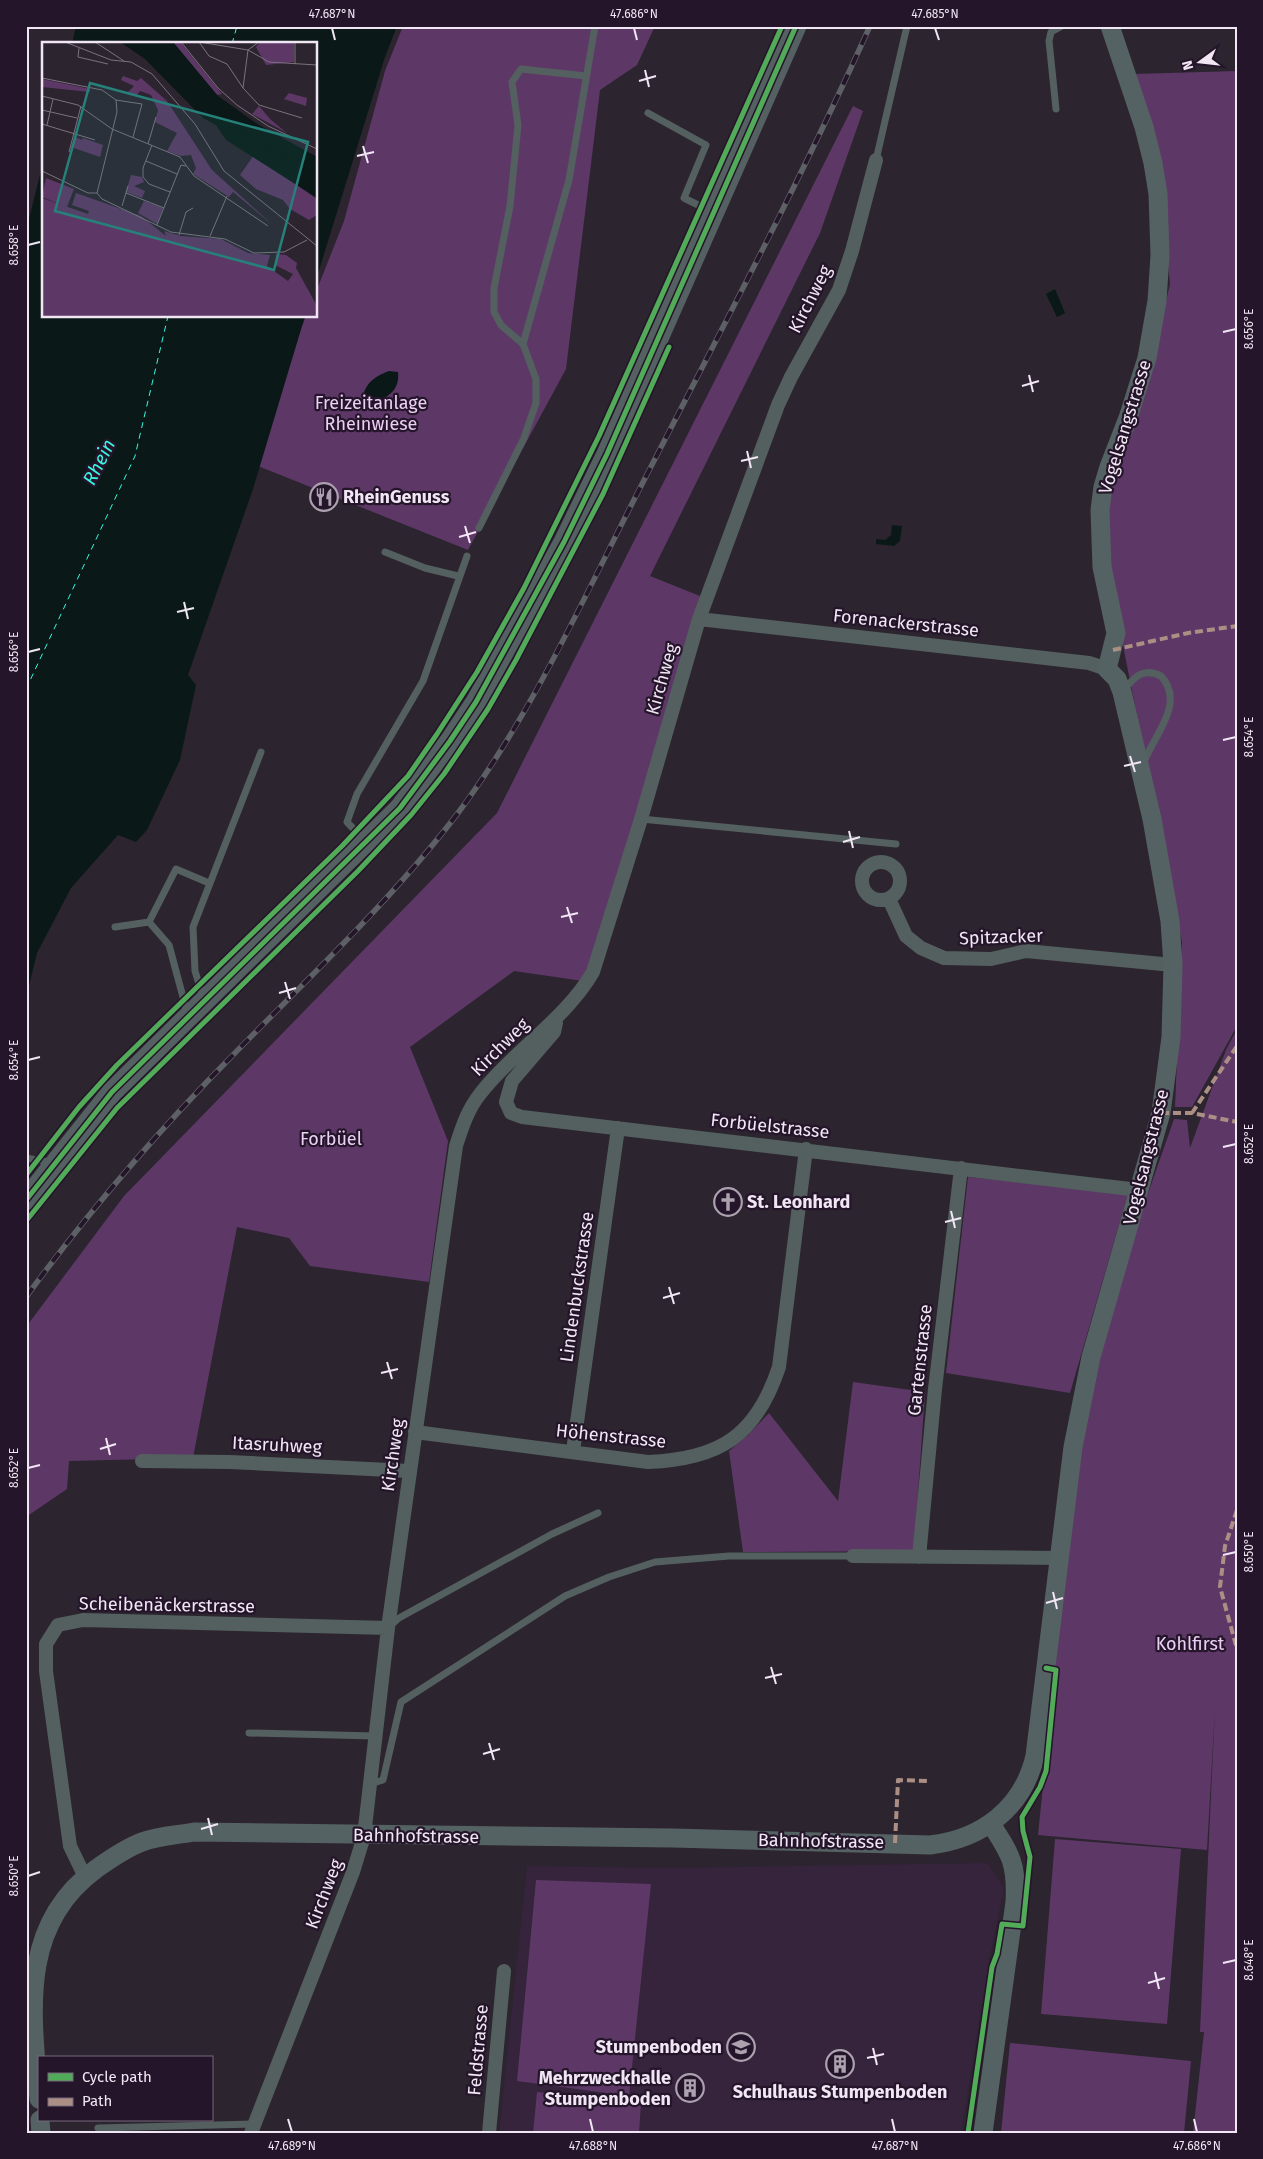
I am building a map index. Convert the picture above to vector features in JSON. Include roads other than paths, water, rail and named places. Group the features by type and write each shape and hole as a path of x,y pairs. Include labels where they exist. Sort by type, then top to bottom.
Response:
{"main road":[{"path":"26,1200 112,1092 367,843 400,808 450,741 509,645 564,542 607,454 796,26"}],"street":[{"name":"Vogelsangstrasse","path":"991,1824 1016,1801 1031,1773 1038,1732 1073,1447 1091,1357 1161,1113 1171,1037 1173,965 1170,921 1163,874 1141,769 1122,692 1117,680 1107,669 1116,633 1102,567 1100,510 1109,467 1128,418 1147,358 1157,301 1160,254 1158,194 1151,154 1144,127 1110,26"},
{"name":"Kirchweg","path":"252,2128 353,1872 364,1836 388,1628 456,1146 466,1116 480,1095 506,1064 557,1017 584,987 593,972 642,819 699,619 778,405 790,377 839,290 852,251 876,160"},
{"name":"Forenackerstrasse","path":"699,619 1089,663 1107,669"},
{"name":"Spitzacker","path":"889,899 906,936 922,948 944,958 990,959 1026,951 1173,965"},
{"name":"Forbüelstrasse","path":"557,1017 554,1032 512,1081 506,1102 507,1108 511,1113 522,1117 806,1149 1139,1190"},
{"name":"Lindenbuckstrasse","path":"573,1452 618,1128"},
{"name":"Höhenstrasse","path":"415,1432 648,1462 679,1461 708,1454 734,1440 757,1414 772,1389 780,1366 806,1149"},
{"name":"Gartenstrasse","path":"919,1557 934,1389 962,1168"},
{"name":"Itasruhweg","path":"142,1461 230,1462 409,1471"},
{"path":"854,1556 1058,1558"},
{"name":"Scheibenäckerstrasse","path":"85,1877 70,1846 46,1671 46,1644 58,1625 83,1620 388,1628"},
{"path":"983,2133 1013,1917 1016,1877 1011,1855 991,1824"},
{"name":"Bahnhofstrasse","path":"38,2085 34,2028 35,1972 43,1935 64,1899 85,1877 111,1858 143,1842 194,1832 364,1836 683,1838 930,1845 963,1839 991,1824"},
{"name":"Feldstrasse","path":"489,2133 504,1971"}],"lane":[{"path":"523,344 569,180 595,26"},
{"name":"Kirchweg","path":"876,160 907,26"},
{"path":"1056,110 1049,41 1051,32 1062,26"},
{"path":"479,528 524,438 536,402 536,378 523,344 501,325 494,312 494,288 510,206 518,125 512,82 521,69 586,76"},
{"path":"648,113 706,145 684,198 714,213"},
{"path":"385,552 424,568 458,576"},
{"path":"367,843 347,822 357,794 423,681 458,576 467,556"},
{"path":"1122,692 1134,677 1147,672 1161,676 1170,688 1172,704 1167,717 1150,745 1141,769"},
{"path":"205,1002 195,971 193,927 261,752"},
{"path":"642,819 896,844"},
{"path":"149,922 176,870 210,883"},
{"path":"115,927 149,922"},
{"path":"149,922 169,945 189,1017"},
{"path":"26,1158 55,1163"},
{"path":"388,1628 399,1618 552,1534 598,1513"},
{"path":"370,1784 383,1780 401,1702 565,1596 609,1577 655,1562 729,1556 854,1556"},
{"path":"248,1733 375,1736"},
{"path":"98,2128 252,2128"}],"water":[{"path":"76,26 397,26 385,57 318,274 318,42 72,42"},
{"name":"Rhein","path":"42,167 42,318 304,318 253,489 188,675 196,685 180,760 147,830 136,842 118,835 71,888 37,953 26,998 26,231"},
{"path":"1055,289 1065,313 1057,317 1046,294"},
{"path":"389,371 398,372 397,383 392,392 374,404 362,399 368,384"},
{"path":"892,525 902,526 900,541 894,546 876,544 876,539 885,540 891,535"}],"railway":[{"path":"26,1297 99,1203 151,1143 204,1084 377,908 458,813 485,775 533,696 577,614 787,202 870,26"}],"place":[{"name":"RheinGenuss","path":"324,497"},
{"name":"St. Leonhard","path":"728,1202"},
{"name":"Stumpenboden","path":"741,2047"},
{"name":"Schulhaus Stumpenboden","path":"840,2064"},
{"name":"Mehrzweckhalle Stumpenboden","path":"690,2088"}],"park label":[{"name":"Freizeitanlage Rheinwiese","path":"371,413"},
{"name":"Forbüel","path":"331,1139"},
{"name":"Kohlfirst","path":"1190,1644"}]}
